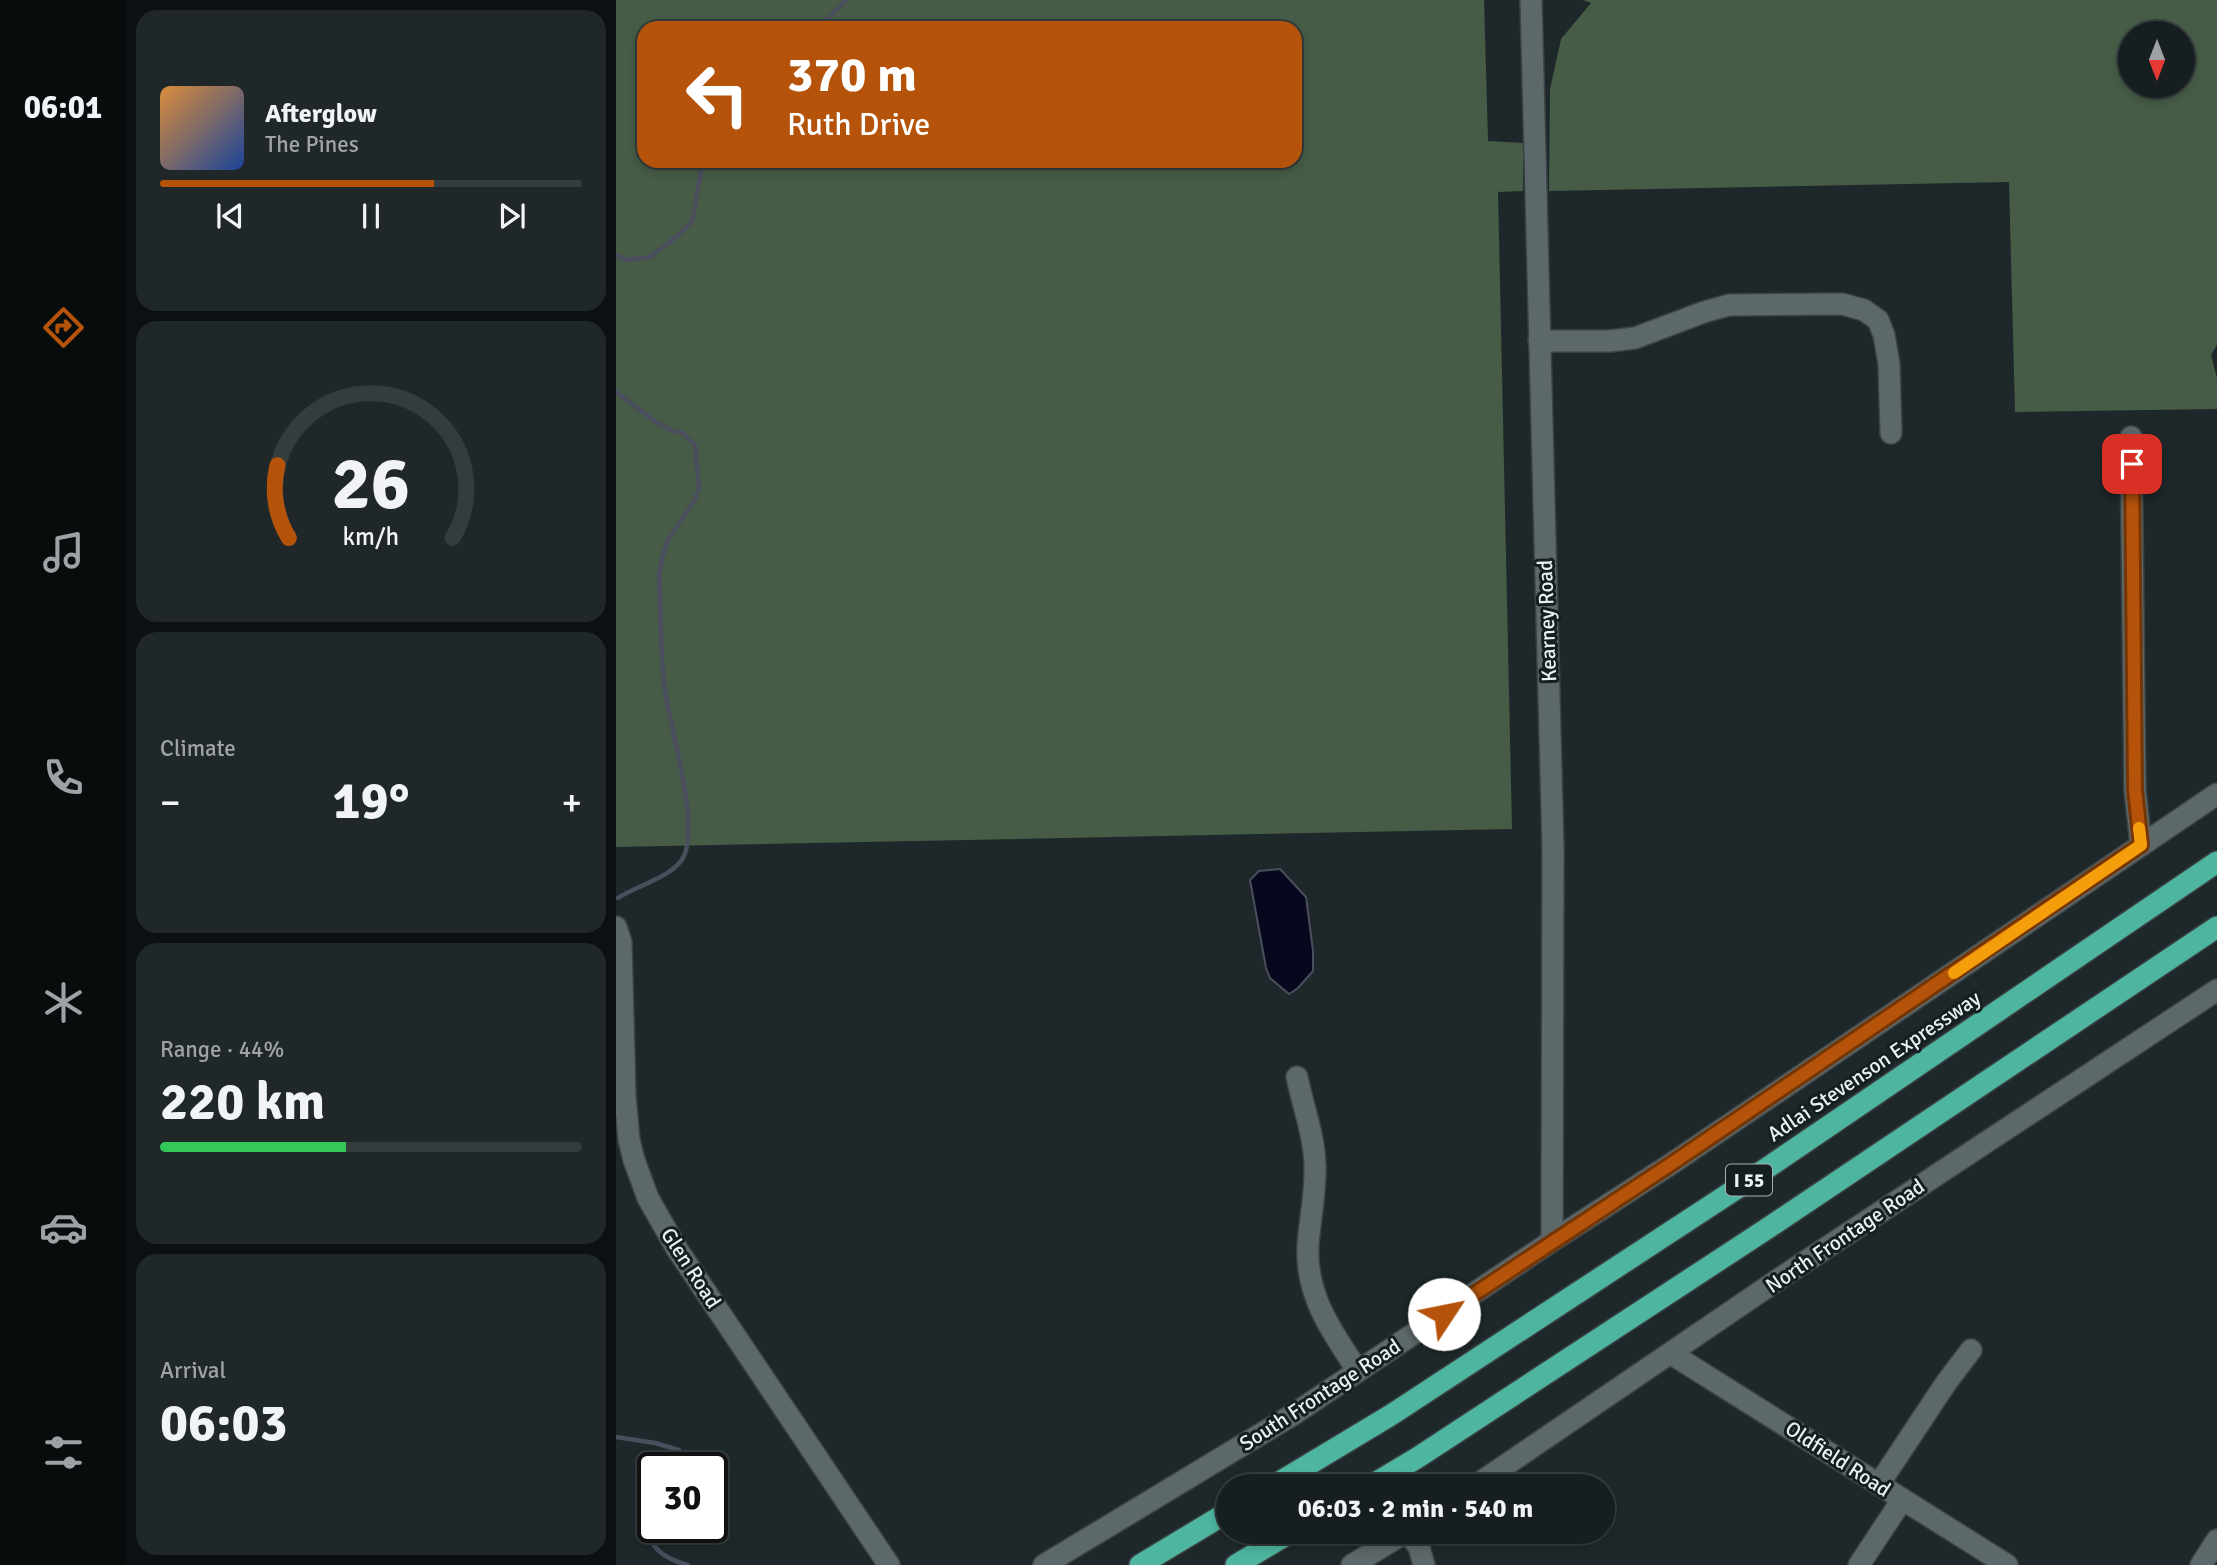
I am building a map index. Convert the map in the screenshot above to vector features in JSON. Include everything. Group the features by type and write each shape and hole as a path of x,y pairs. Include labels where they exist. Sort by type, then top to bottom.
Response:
{"highway":[{"name":"Adlai Stevenson Expressway","path":"1293,1474 1391,1415 1739,1187 2217,862"},
{"name":"I 55","path":"1390,1474 1754,1237 2217,927"},
{"path":"1139,1565 1216,1519"},
{"path":"1236,1565 1271,1544"}],"street":[{"name":"Kearney Road","path":"1531,0 1553,849 1552,1241"},
{"path":"1539,341 1610,341 1635,338 1729,305 1842,304 1864,310 1878,320 1884,335 1889,364 1891,433"},
{"path":"2131,437 2135,790 2141,845"},
{"name":"South Frontage Road","path":"1044,1565 1284,1420 1671,1164 2217,794"},
{"name":"Glen Road","path":"616,927 621,942 626,1122 634,1160 648,1198 677,1249 889,1565"},
{"name":"North Frontage Road","path":"1493,1474 2217,990"},
{"path":"1297,1077 1314,1143 1314,1189 1308,1258 1312,1290 1323,1318 1357,1371"},
{"path":"1879,1484 1971,1350"},
{"name":"Oldfield Road","path":"1670,1353 2007,1565"},
{"path":"1860,1565 1902,1500"},
{"path":"2201,1565 2217,1540"},
{"path":"1352,1565 1388,1544"},
{"path":"1417,1544 1424,1565"}],"green space":[{"path":"616,0 1484,0 1488,141 1523,143 1523,191 1498,192 1512,829 616,847"},
{"path":"1583,0 2217,0 2217,345 2211,355 2217,378 2217,409 2015,412 2009,182 1549,191 1550,89 1561,39 1591,3"}],"water":[{"path":"1280,869 1306,897 1313,951 1313,971 1289,994 1270,978 1266,968 1250,880 1259,871"}],"waterway":[{"path":"825,21 846,0"},
{"path":"616,255 628,260 650,257 692,222 702,168"},
{"path":"616,392 656,422 670,430 683,433 695,445 699,489 668,540 659,575 664,682 686,796 688,840 684,856 672,870 618,898"},
{"path":"616,1437 655,1443 680,1452"},
{"path":"652,1543 666,1556 688,1565"}],"slow traffic":[{"path":"1954,973 2141,845 2139,828"}],"route":[{"path":"1444,1314 1671,1164 2141,845 2135,790 2132,464"}]}
